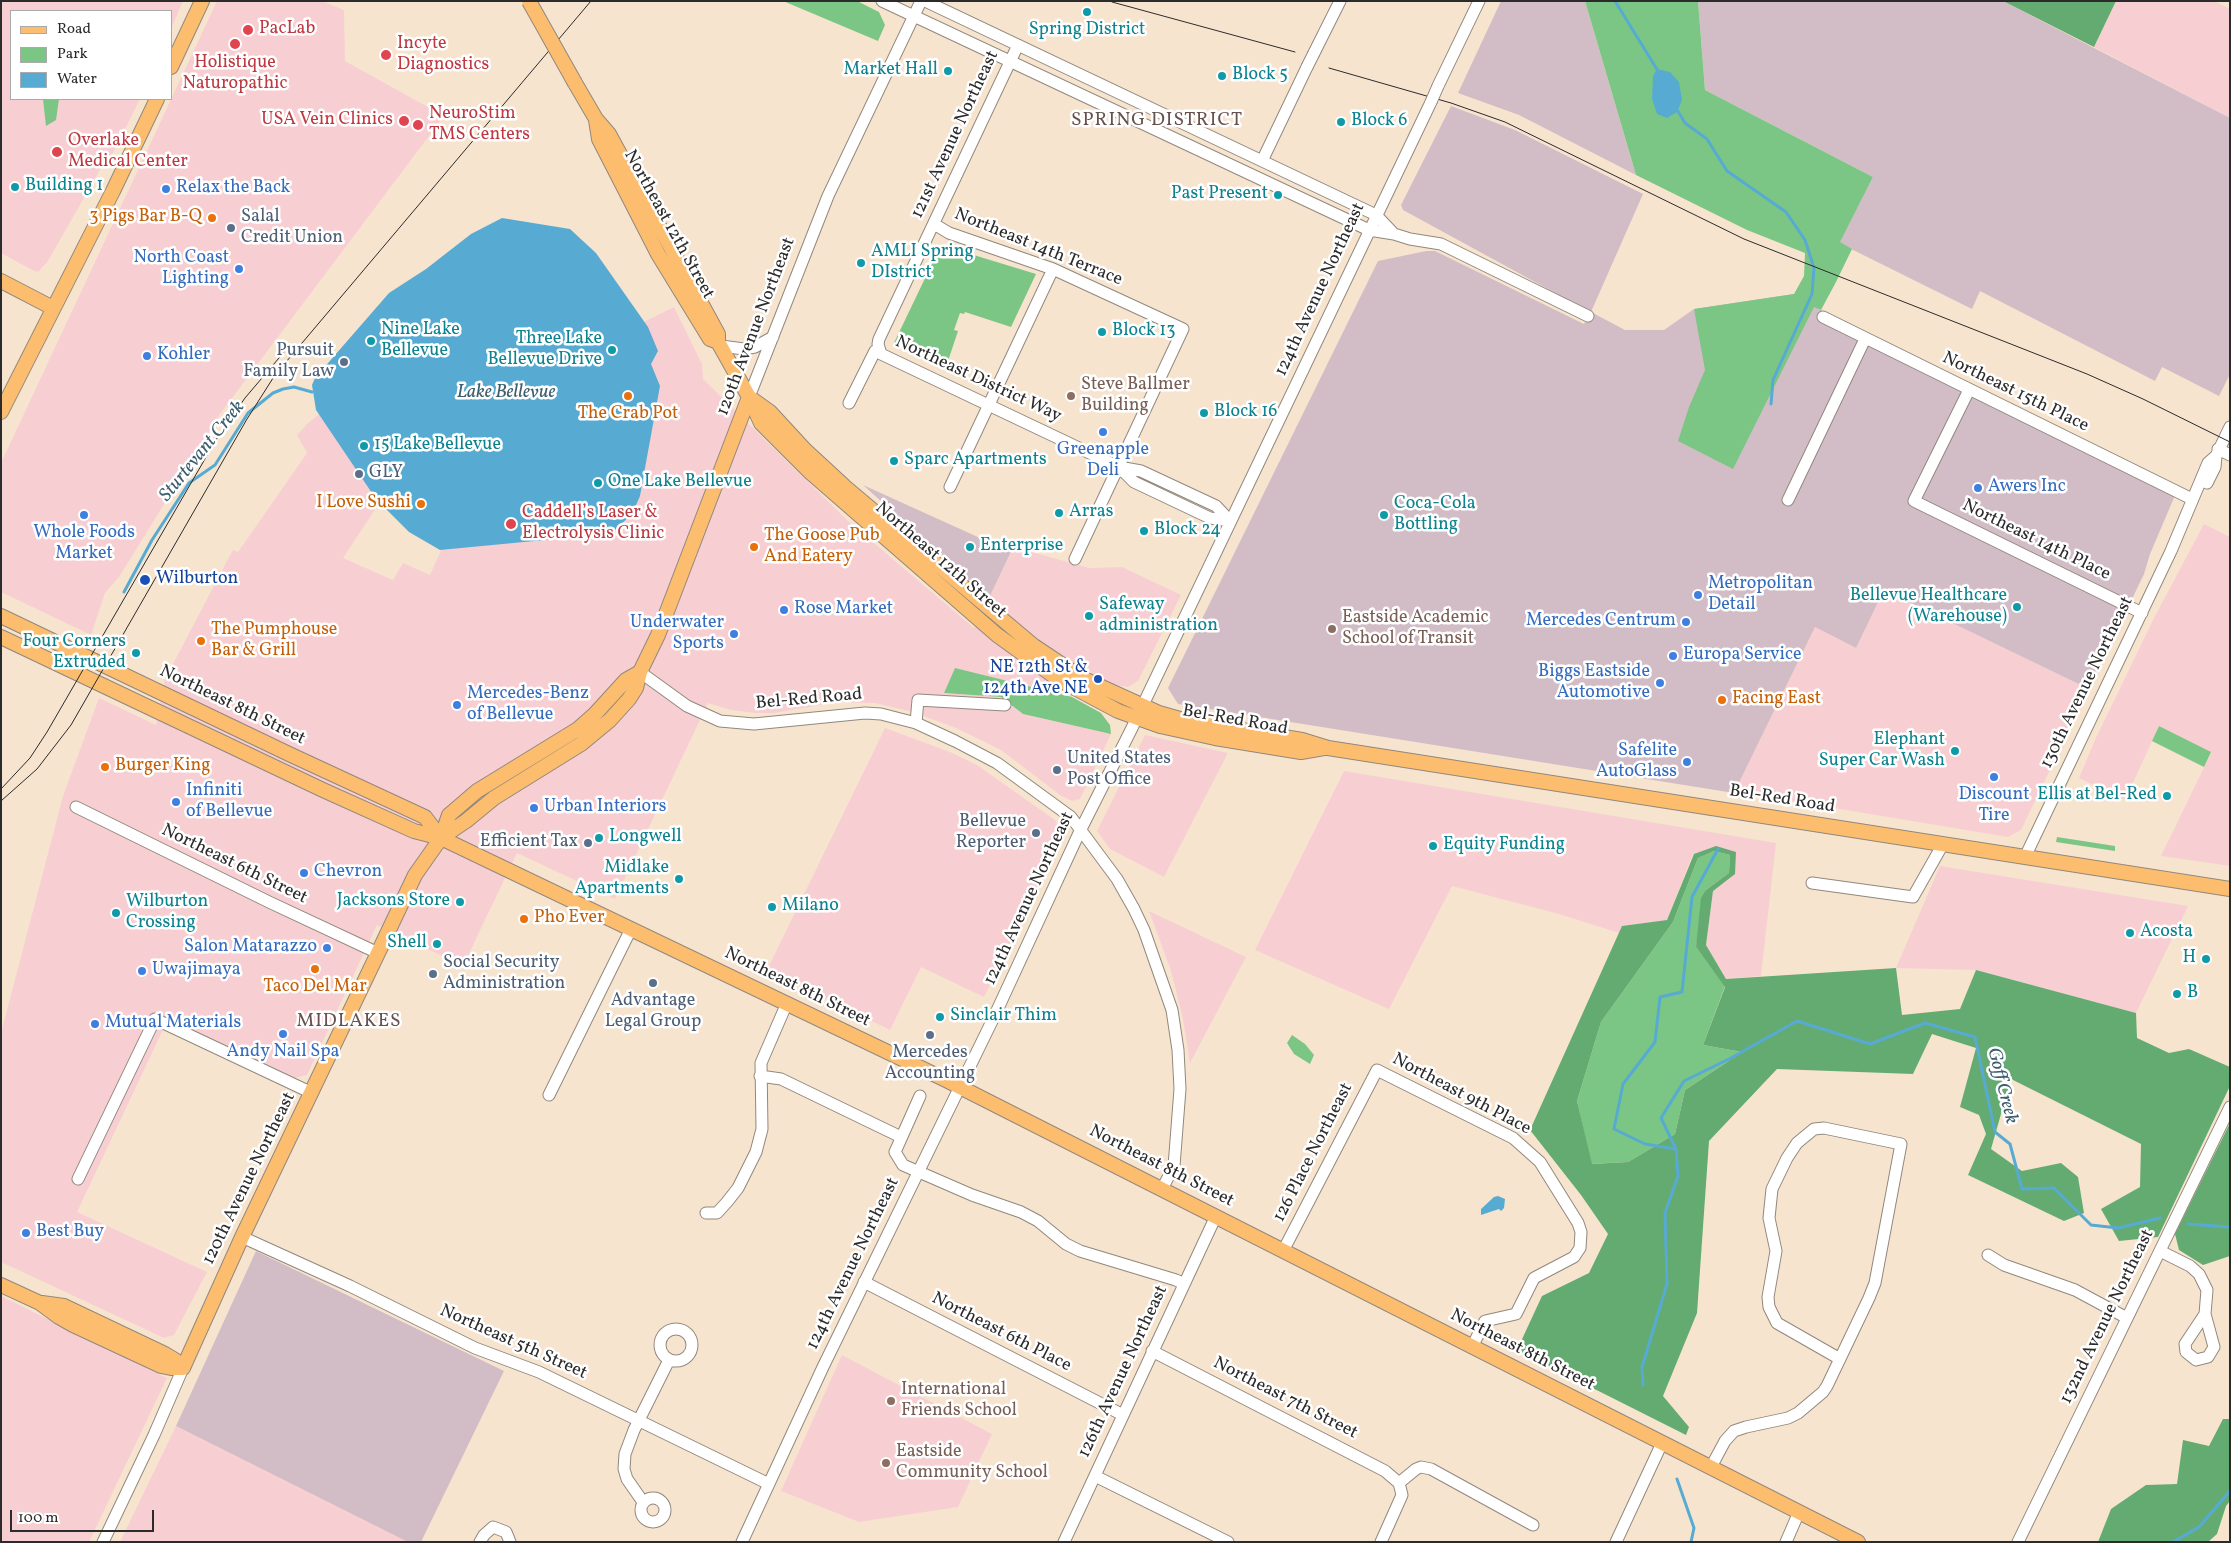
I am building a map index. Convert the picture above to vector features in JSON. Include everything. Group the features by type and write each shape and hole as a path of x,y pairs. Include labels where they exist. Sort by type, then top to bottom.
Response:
{"main road":[{"path":"172,65 202,1"},
{"name":"Northeast 12th Street","path":"530,1 596,119 609,134 714,326 718,334 719,344 749,397 761,423 786,450 976,618 1037,666 1080,684 1139,713"},
{"path":"1,412 113,191 156,100"},
{"path":"1,281 53,308"},
{"name":"Northeast 12th Street","path":"749,397 770,412 805,450 844,486 1080,684"},
{"name":"120th Avenue Northeast","path":"183,1368 242,1237 415,875 441,838 494,798 548,766 596,733 629,699 636,688 640,672 658,635 749,397"},
{"name":"Northeast 8th Street","path":"1,616 289,754 425,816 441,838"},
{"name":"Northeast 8th Street","path":"1,637 323,790 414,831 441,838 960,1087 1858,1542"},
{"name":"Bel-Red Road","path":"1139,713 1302,740 1328,748 2230,889"},
{"path":"1,1285 40,1303 59,1317 161,1366 183,1368"}],"street":[{"path":"882,1 1369,230 1441,244 1588,316"},
{"path":"923,1 1376,215 1394,234"},
{"name":"120th Avenue Northeast","path":"749,397 828,196 914,16 923,1"},
{"path":"1262,161 1340,1"},
{"name":"124th Avenue Northeast","path":"744,1541 768,1484 864,1282 960,1087 1080,831 1139,713 1479,1"},
{"name":"121st Avenue Northeast","path":"849,403 877,350 880,339 1018,45"},
{"name":"Northeast 14th Terrace","path":"934,224 948,233 1053,269 1183,329 1119,467"},
{"path":"950,487 1053,269"},
{"name":"Northeast 15th Place","path":"1823,318 2192,499"},
{"path":"719,344 744,349 773,337"},
{"path":"1788,500 1865,339"},
{"name":"Northeast District Way","path":"877,350 885,357 1119,467 1141,471 1216,506 1230,522"},
{"name":"Northeast 14th Place","path":"1969,390 1914,501 2142,612"},
{"name":"130th Avenue Northeast","path":"2171,551 2208,464 2217,453 2230,427"},
{"path":"2217,453 2230,455"},
{"name":"130th Avenue Northeast","path":"2025,857 2171,551 2215,467 2217,453"},
{"path":"1075,559 1119,467"},
{"name":"Bel-Red Road","path":"640,672 687,706 720,721 754,724 865,713 881,714 916,723 955,741 997,764 1071,818 1117,879 1134,909 1144,930 1172,1010 1178,1050 1180,1090 1174,1166 1162,1189"},
{"path":"916,723 918,700 1005,705"},
{"name":"Northeast 6th Street","path":"76,807 213,875 378,952"},
{"path":"1812,883 1913,898 1943,844"},
{"path":"549,1095 631,929"},
{"path":"706,1213 717,1213 727,1202 738,1188 756,1152 762,1128 760,1076 763,1055 786,1003"},
{"path":"78,1179 155,1020 312,1093"},
{"name":"126 Place Northeast","path":"1283,1251 1377,1070"},
{"name":"Northeast 9th Place","path":"1377,1070 1524,1145 1540,1162 1578,1224 1582,1241 1578,1253 1534,1278 1516,1314 1485,1321 1472,1347"},
{"path":"760,1076 781,1079 901,1137"},
{"path":"920,1096 895,1152 903,1165 972,1195 1021,1212 1038,1221 1066,1244 1080,1251 1184,1284"},
{"name":"132nd Avenue Northeast","path":"2018,1542 2230,1107"},
{"path":"1711,1467 1725,1441 1734,1431 1746,1426 1788,1418 1815,1400 1827,1386 1840,1359 1869,1298 1879,1270 1900,1144 1824,1128 1814,1129 1797,1142 1772,1189 1770,1218 1776,1250 1768,1297 1772,1316 1777,1323 1786,1330 1840,1359"},
{"name":"126th Avenue Northeast","path":"1064,1542 1216,1216"},
{"name":"Northeast 5th Street","path":"242,1237 350,1286 475,1348 538,1372 768,1484"},
{"path":"2160,1251 2190,1266 2199,1274 2207,1290 2205,1314"},
{"path":"1988,1255 2004,1264 2075,1290 2127,1318"},
{"name":"Northeast 6th Place","path":"864,1282 1123,1415"},
{"name":"Northeast 7th Street","path":"1152,1350 1386,1471 1399,1483"},
{"path":"643,1502 632,1488 624,1469 628,1445 669,1360"},
{"name":"120th Avenue Northeast","path":"103,1542 154,1435 183,1368"},
{"path":"1616,1542 1662,1443"},
{"path":"1381,1542 1402,1495 1399,1483 1416,1469 1426,1467 1533,1525"},
{"path":"1095,1476 1228,1542"},
{"path":"1786,1542 1799,1512"},
{"path":"480,1542 484,1535 493,1527 506,1532 510,1542"}],"shaded area":[{"name":"Overlake Medical Center","path":"1,1 183,1 172,27 172,10 10,10 10,100 140,100 106,167 101,168 48,261 38,272 1,253"},
{"path":"217,1 322,1 344,10 345,61 444,116 220,414 119,577 105,593 91,635 1,592 1,463"},
{"path":"1501,1 1585,1 1636,175 1519,115 1458,93"},
{"path":"1698,1 2003,1 2230,118 2230,374 2219,396 2162,367 2155,381 1980,291 1972,309 1839,243 1873,177 1705,90"},
{"path":"2116,1 2214,1 2230,9 2230,118 2094,47"},
{"path":"1451,106 1515,130 1643,194 1591,312 1625,330 1664,330 1694,309 1794,294 1815,307 2179,486 2150,554 2144,574 2089,689 1884,590 1856,648 1815,627 1734,793 1178,704 1168,688 1378,261 1426,251 1435,251 1584,324 1590,312 1403,210 1401,205"},
{"path":"674,307 702,364 703,379 848,521 974,628 1014,547 1089,568 1122,567 1181,595 1138,681 1128,687 1114,685 1086,671 1072,697 955,669 944,693 1001,697 1023,714 1111,734 1080,799 1072,801 1060,795 1001,750 956,728 913,712 875,703 838,702 774,713 756,713 731,710 708,703 615,899 517,853 463,966 377,925 307,1075 290,1079 168,1019 77,1212 207,1272 174,1335 164,1338 1,1262 1,1033 63,796 99,698 156,725 165,679 233,550 238,552 307,453 297,435 307,424 353,387 390,487 343,558 393,580 403,563 430,575 468,490 577,355"},
{"path":"863,485 1011,552 989,598"},
{"path":"2204,524 2230,537 2230,866 2161,856 2211,753 2159,726 2125,800 2079,778 2095,740 2154,618"},
{"path":"1884,590 2089,689 2021,830 2008,837 1734,793 1815,627 1856,648"},
{"path":"885,728 950,752 977,765 1055,820 1062,836 984,997 921,967 890,1030 767,970"},
{"path":"1145,735 1228,753 1164,877 1110,849 1097,831"},
{"path":"1344,771 1776,843 1761,976 1726,979 1706,945 1713,891 1693,854 1667,920 1622,926 1619,933 1559,914 1452,886 1389,1009 1255,950"},
{"path":"1940,866 2188,906 2136,1013 1976,970 1896,968"},
{"path":"1149,911 1246,957 1190,1063 1183,1019 1171,971"},
{"path":"256,1251 504,1371 421,1542 408,1542 176,1426"},
{"path":"1,1296 167,1378 89,1542 1,1542"},
{"name":"Eastside Community School","path":"842,1355 992,1434 958,1507 859,1522 781,1491"},
{"path":"176,1426 408,1542 120,1542"}],"green space":[{"path":"783,1 857,1 879,12 885,25 878,41"},
{"path":"1585,1 1698,1 1705,90 1873,177 1840,242 1852,249 1821,310 1814,307 1733,469 1678,441 1689,407 1705,370 1694,309 1794,294 1804,276 1805,253 1747,230 1636,175"},
{"path":"2003,1 2116,1 2094,47"},
{"path":"43,100 59,100 56,120 46,126"},
{"path":"941,245 1036,274 1011,327 965,312 964,314 960,313 954,330 958,331 946,367 894,343"},
{"path":"955,668 1072,697 1101,713 1110,725 1111,734 1023,714 1001,697 944,693"},
{"path":"2159,726 2211,752 2204,767 2152,741"},
{"path":"2057,837 2115,846 2115,851 2056,842"},
{"path":"1716,846 1736,852 1735,874 1713,891 1706,945 1726,979 1896,968 1902,1015 1960,1009 1976,970 2136,1013 2137,1038 2169,1053 2189,1049 2230,1067 2230,1086 2158,1237 2119,1241 2101,1209 2140,1187 2141,1144 2011,1079 1991,1149 2022,1171 2061,1163 2078,1177 2084,1213 2064,1221 1968,1175 1986,1134 1979,1115 1960,1107 1976,1048 1932,1034 1913,1074 1777,1069 1709,1141 1697,1313 1663,1396 1689,1427 1686,1435 1517,1350 1542,1296 1589,1273 1608,1234 1581,1195 1530,1130 1622,926 1667,920 1694,854","holes":["1714,851 1730,855 1729,873 1706,890 1701,898 1696,947 1725,987 1703,1045 1742,1052 1685,1090 1675,1134 1628,1162 1592,1164 1577,1101 1601,1022 1673,922 1698,858"]},
{"path":"1714,851 1730,855 1729,873 1706,890 1696,947 1725,986 1703,1045 1742,1052 1685,1090 1675,1134 1628,1162 1591,1164 1577,1101 1601,1022 1673,922 1698,858"},
{"path":"1292,1035 1305,1044 1314,1055 1310,1064 1294,1054 1287,1043"},
{"path":"2230,1123 2230,1256 2203,1265 2179,1250 2175,1234"},
{"path":"2223,1419 2230,1419 2230,1501 2226,1506 2217,1534 2208,1542 2098,1542 2111,1509 2146,1485 2177,1484 2183,1440 2209,1446"}],"water":[{"path":"1657,69 1670,72 1679,82 1682,100 1677,112 1667,118 1657,114 1652,99 1653,76"},
{"name":"Lake Bellevue","path":"502,218 570,229 596,253 648,327 658,351 651,364 660,386 640,496 633,512 617,529 608,534 440,550 409,532 376,499 316,410 312,385 315,378 389,293 426,269 471,234"},
{"path":"1498,1196 1505,1199 1504,1208 1501,1211 1499,1209 1481,1215 1481,1209 1494,1197"}],"waterway":[{"path":"1615,1 1658,71"},
{"path":"1676,108 1685,123 1707,139 1727,171 1786,212 1805,240 1814,268 1812,294 1773,380 1771,404"},
{"name":"Sturtevant Creek","path":"124,592 152,540 189,483 215,465 248,413 273,393 283,389 294,387 312,392"},
{"path":"1643,1385 1642,1367 1667,1284 1665,1213 1678,1176 1676,1149 1645,1144 1614,1129 1623,1084 1655,1042 1660,997 1682,992 1692,897 1718,849"},
{"name":"Goff Creek","path":"1676,1149 1661,1118 1684,1081 1729,1059 1797,1021 1870,1044 1925,1023 1975,1037 1995,1132 2010,1144 2022,1189 2054,1188 2091,1225 2118,1228 2160,1218"},
{"name":"Goff Creek","path":"2188,1224 2230,1227"},
{"path":"1677,1479 1694,1528 1691,1542"},
{"path":"2173,1542 2199,1527 2230,1491"}],"tram line":[{"path":"1,801 37,769 71,725 247,419 275,375 591,1"},
{"path":"1112,2 1295,52"},
{"path":"1329,68 1451,103 1505,122 1744,239 2087,374 2230,442"},
{"path":"1,789 30,758 47,732 220,433 245,398 290,345"}],"place":[{"name":"Spring District","path":"1087,12"},
{"name":"PacLab","path":"248,30"},
{"name":"Holistique Naturopathic","path":"235,44"},
{"name":"Incyte Diagnostics","path":"386,55"},
{"name":"Market Hall","path":"948,71"},
{"name":"Block 5","path":"1222,76"},
{"name":"USA Vein Clinics","path":"404,121"},
{"name":"Block 6","path":"1341,122"},
{"name":"NeuroStim TMS Centers","path":"418,125"},
{"name":"Overlake Medical Center","path":"57,152"},
{"name":"Building 1","path":"15,187"},
{"name":"Relax the Back","path":"166,189"},
{"name":"Past Present","path":"1278,195"},
{"name":"3 Pigs Bar B-Q","path":"212,218"},
{"name":"Salal Credit Union","path":"231,228"},
{"name":"AMLI Spring DIstrict","path":"861,263"},
{"name":"North Coast Lighting","path":"239,269"},
{"name":"Block 13","path":"1102,332"},
{"name":"Nine Lake Bellevue","path":"371,341"},
{"name":"Three Lake Bellevue Drive","path":"612,350"},
{"name":"Kohler","path":"147,356"},
{"name":"Pursuit Family Law","path":"344,362"},
{"name":"The Crab Pot","path":"628,396"},
{"name":"Steve Ballmer Building","path":"1071,396"},
{"name":"Block 16","path":"1204,413"},
{"name":"Greenapple Deli","path":"1103,432"},
{"name":"15 Lake Bellevue","path":"364,446"},
{"name":"Sparc Apartments","path":"894,461"},
{"name":"GLY","path":"359,474"},
{"name":"One Lake Bellevue","path":"598,483"},
{"name":"Awers Inc","path":"1978,488"},
{"name":"I Love Sushi","path":"421,504"},
{"name":"Arras","path":"1059,513"},
{"name":"Whole Foods Market","path":"84,515"},
{"name":"Coca-Cola Bottling","path":"1384,515"},
{"name":"Caddell’s Laser & Electrolysis Clinic","path":"511,524"},
{"name":"Block 24","path":"1144,531"},
{"name":"The Goose Pub And Eatery","path":"754,547"},
{"name":"Enterprise","path":"970,547"},
{"name":"Wilburton","path":"145,580"},
{"name":"Metropolitan Detail","path":"1698,595"},
{"name":"Bellevue Healthcare (Warehouse)","path":"2017,607"},
{"name":"Rose Market","path":"784,610"},
{"name":"Safeway administration","path":"1089,616"},
{"name":"Mercedes Centrum","path":"1686,622"},
{"name":"Eastside Academic School of Transit","path":"1332,629"},
{"name":"Underwater Sports","path":"734,634"},
{"name":"The Pumphouse Bar & Grill","path":"201,641"},
{"name":"Four Corners Extruded","path":"136,653"},
{"name":"Europa Service","path":"1673,656"},
{"name":"NE 12th St & 124th Ave NE","path":"1098,679"},
{"name":"Biggs Eastside Automotive","path":"1660,683"},
{"name":"Facing East","path":"1722,700"},
{"name":"Mercedes-Benz of Bellevue","path":"457,705"},
{"name":"Elephant Super Car Wash","path":"1955,751"},
{"name":"Safelite AutoGlass","path":"1687,762"},
{"name":"Burger King","path":"105,767"},
{"name":"United States Post Office","path":"1057,770"},
{"name":"Discount Tire","path":"1994,777"},
{"name":"Ellis at Bel-Red","path":"2167,796"},
{"name":"Infiniti of Bellevue","path":"176,802"},
{"name":"Urban Interiors","path":"534,808"},
{"name":"Bellevue Reporter","path":"1036,833"},
{"name":"Longwell","path":"599,838"},
{"name":"Efficient Tax","path":"588,843"},
{"name":"Equity Funding","path":"1433,846"},
{"name":"Chevron","path":"304,873"},
{"name":"Midlake Apartments","path":"679,879"},
{"name":"Jacksons Store","path":"460,902"},
{"name":"Milano","path":"772,907"},
{"name":"Wilburton Crossing","path":"116,913"},
{"name":"Pho Ever","path":"524,919"},
{"name":"Acosta","path":"2130,933"},
{"name":"Shell","path":"437,944"},
{"name":"Salon Matarazzo","path":"327,948"},
{"name":"H","path":"2206,959"},
{"name":"Taco Del Mar","path":"315,969"},
{"name":"Uwajimaya","path":"142,971"},
{"name":"Social Security Administration","path":"433,974"},
{"name":"Advantage Legal Group","path":"653,983"},
{"name":"B","path":"2177,994"},
{"name":"Sinclair Thim","path":"940,1017"},
{"name":"Mutual Materials","path":"95,1024"},
{"name":"Andy Nail Spa","path":"283,1034"},
{"name":"Mercedes Accounting","path":"930,1035"},
{"name":"Best Buy","path":"26,1233"},
{"name":"International Friends School","path":"891,1401"},
{"name":"Eastside Community School","path":"886,1463"}],"district":[{"name":"SPRING DISTRICT","path":"1157,122"},
{"name":"MIDLAKES","path":"349,1023"}]}
